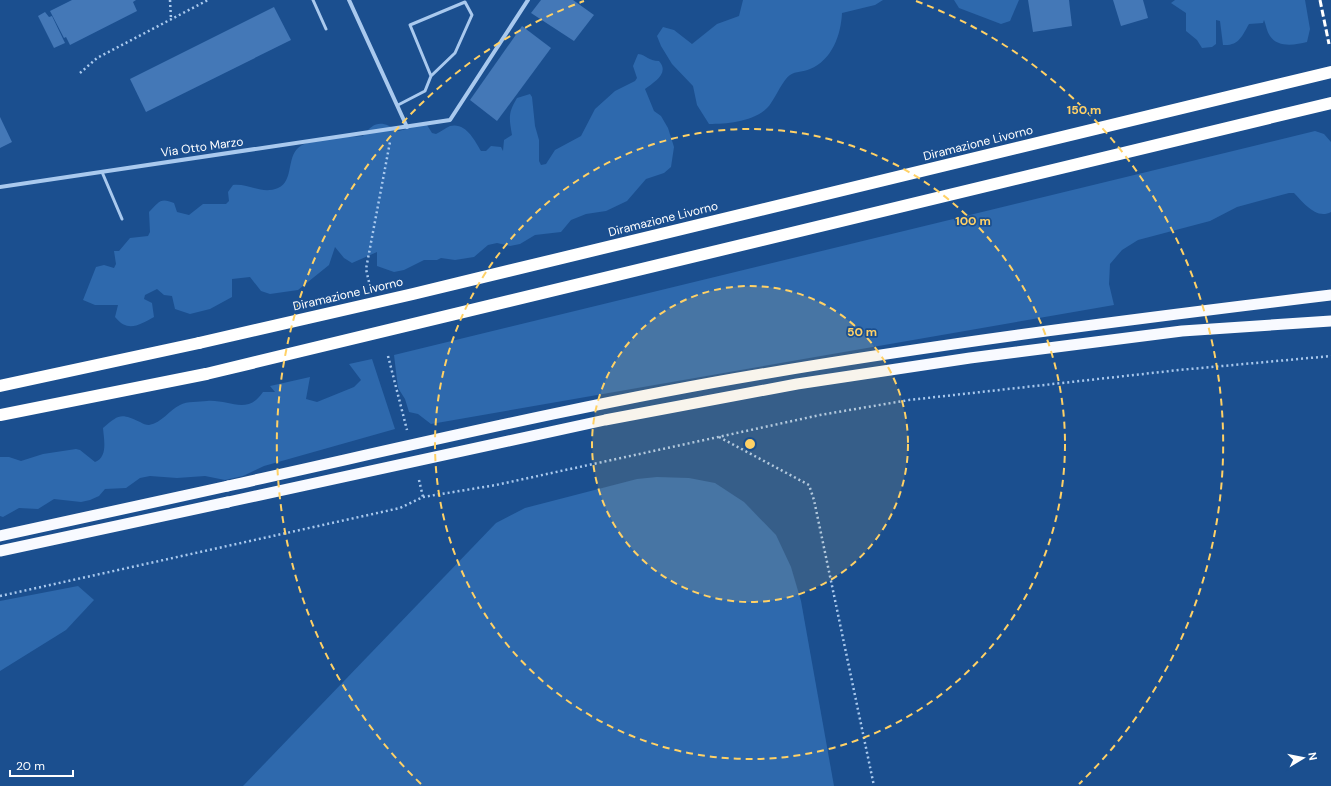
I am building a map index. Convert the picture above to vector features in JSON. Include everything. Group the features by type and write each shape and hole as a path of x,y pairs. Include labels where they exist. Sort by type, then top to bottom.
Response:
{"highway":[{"name":"Diramazione Livorno","path":"0,386 198,343 420,292 1331,72"},
{"path":"0,415 206,374 1331,103"},
{"path":"0,536 581,408 761,374 987,339 1331,295"},
{"path":"0,551 173,515 605,420 797,384 970,358 1182,331 1331,320"}],"street":[{"path":"349,0 407,127"},
{"name":"Via Otto Marzo","path":"0,187 450,120 528,0"}],"lane":[{"path":"313,0 326,29"},
{"path":"398,106 425,91 431,76 454,53 472,15 465,2 410,25 431,76"},
{"path":"102,172 122,219"}],"path":[{"path":"170,0 171,19"},
{"path":"80,73 97,58 208,0"},
{"path":"369,282 366,269 392,129"},
{"path":"388,356 407,431"},
{"path":"0,596 400,508 423,497 496,485 820,415 909,400 1179,370 1331,356"},
{"path":"718,437 809,485 814,500 874,786"},
{"path":"420,480 423,497"}],"shaded area":[{"path":"743,0 883,0 875,5 842,13 840,30 830,53 818,65 787,77 771,103 759,114 752,118 735,122 709,124 697,105 693,86 672,64 657,36 663,27 674,30 692,44 717,24 739,16"},
{"path":"954,0 1019,0 1010,21 1001,24 959,8"},
{"path":"1175,0 1305,0 1310,29 1307,42 1287,45 1273,40 1264,20 1263,23 1249,24 1242,36 1236,42 1233,44 1223,45 1220,21 1216,20 1216,44 1212,47 1202,48 1197,40 1186,31 1186,13 1171,3"},
{"path":"638,54 652,60 659,61 662,65 663,69 660,77 645,89 654,111 661,116 668,128 674,147 671,167 664,173 646,179 627,201 606,211 586,214 571,220 561,232 535,235 520,244 510,246 497,243 488,245 474,257 455,260 441,258 437,260 424,260 404,270 394,272 377,266 377,252 352,263 344,258 335,247 329,265 298,290 270,294 261,291 250,277 232,279 232,297 210,309 190,314 175,309 172,296 164,295 157,289 145,295 144,299 152,303 154,317 134,326 124,325 115,317 118,305 95,305 83,300 96,267 104,265 114,268 116,264 114,251 119,251 130,238 148,236 150,232 149,212 158,203 166,200 169,201 174,203 177,212 189,215 203,204 226,204 229,201 228,192 233,185 261,190 272,190 278,188 287,180 293,155 302,145 332,138 363,136 371,127 379,124 388,125 399,131 423,124 427,125 432,133 436,134 450,126 461,127 469,133 481,151 486,151 491,146 501,147 503,151 504,140 512,135 510,116 514,103 517,98 530,94 532,97 535,126 539,140 539,161 541,165 546,164 555,150 581,136 595,109 615,91 635,81 637,78 633,66"},
{"path":"1315,131 1324,134 1331,142 1331,212 1320,214 1315,212 1294,193 1289,193 1237,207 1210,221 1138,240 1122,250 1110,264 1109,284 1114,305 431,424 418,414 409,412 405,399 398,388 394,355"},
{"path":"372,359 395,429 264,466 243,476 225,480 205,476 177,478 150,476 140,478 126,488 105,489 99,496 90,500 81,502 54,499 38,509 19,508 3,517 0,516 0,457 9,457 21,461 43,454 76,449 80,450 95,462 99,460 104,452 103,428 120,416 134,419 143,424 154,424 176,407 186,403 215,401 244,405 257,399 263,392 275,392 270,386 310,377 306,399 317,402 354,387 361,380 349,364"},
{"path":"657,477 689,478 715,483 744,502 776,535 791,567 801,601 834,786 243,786 496,523 525,508 637,479"},
{"path":"78,586 94,600 66,630 0,671 0,601"}],"building":[{"path":"72,0 136,0 133,2 137,11 70,45 66,37 64,38 50,11"},
{"path":"541,0 573,0 594,15 574,41 531,13"},
{"path":"1028,0 1069,0 1072,26 1033,32"},
{"path":"1113,0 1143,0 1148,18 1121,26"},
{"path":"274,7 291,40 146,112 130,79"},
{"path":"45,12 49,17 52,16 65,43 54,48 38,16"},
{"path":"522,26 551,48 497,121 470,100"},
{"path":"0,117 12,142 0,148"}],"railway":[{"path":"1320,0 1329,44"}]}
